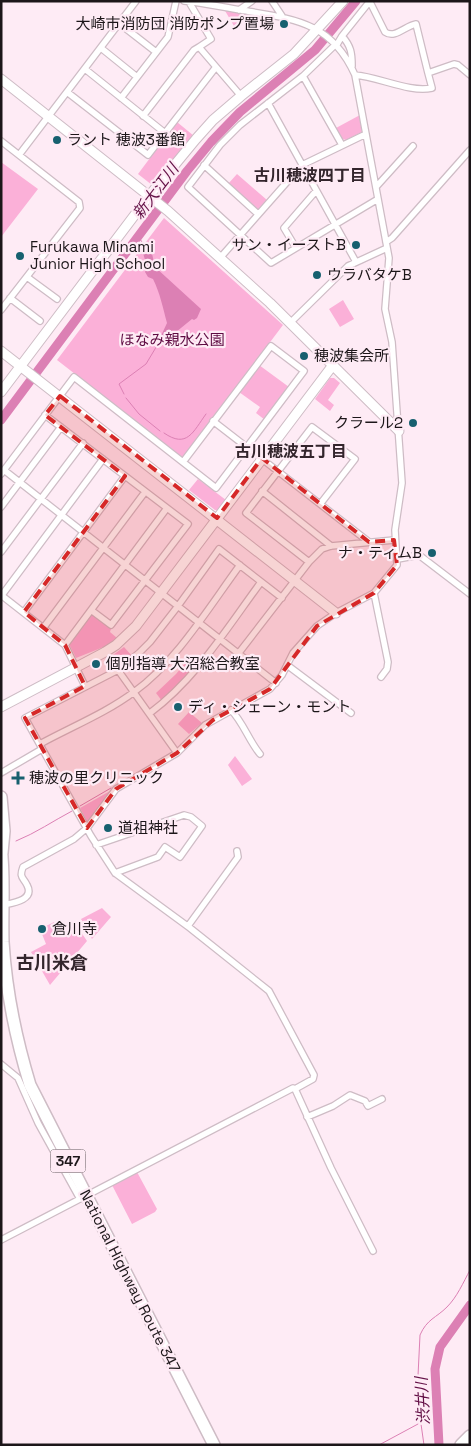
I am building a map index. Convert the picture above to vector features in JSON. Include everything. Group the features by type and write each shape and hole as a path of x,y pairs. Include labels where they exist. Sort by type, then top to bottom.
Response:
{"highway":[{"name":"National Highway Route 347","path":"1,797 4,832 2,850 3,943 18,1043 30,1085 83,1198 214,1445"}],"street":[{"path":"19,155 136,1"},
{"path":"121,98 168,37 176,1"},
{"path":"2,906 26,898 28,892 27,885 22,880 21,873 23,867 74,839 87,828 116,790 177,753 205,725 270,689 276,684 294,653 307,636 336,612 374,593 395,569 398,559 394,540 402,483 392,342 385,309 389,258 352,68 334,44 319,31 304,22 282,16 184,1"},
{"path":"230,1 236,9"},
{"path":"236,9 252,1"},
{"path":"272,1 282,16"},
{"path":"1,392 149,196 213,120 240,96 294,54 319,31 344,1"},
{"path":"143,116 194,50 211,40 189,2"},
{"path":"354,75 424,90 432,88 416,24 393,35 389,34 385,32 370,2 342,36 302,76 240,125 220,145 188,187 271,263 378,199"},
{"path":"120,24 156,52"},
{"path":"342,36 348,43 352,53 352,68"},
{"path":"199,47 240,96"},
{"path":"101,48 137,77"},
{"path":"428,74 458,64 470,75"},
{"path":"67,92 148,155 216,67"},
{"path":"84,70 165,133"},
{"path":"302,76 342,145"},
{"path":"1,80 168,211 290,323 399,432"},
{"path":"268,103 356,262"},
{"path":"220,258 302,165 366,134"},
{"path":"1,141 80,202 81,205 1,310"},
{"path":"376,187 413,146"},
{"path":"290,323 348,266 387,245 470,150"},
{"path":"204,165 258,214"},
{"path":"296,248 284,228 316,190"},
{"path":"27,277 56,299"},
{"path":"10,298 40,321"},
{"path":"183,462 271,346 304,372 216,488 74,377 3,472 20,482 276,684"},
{"path":"1,351 336,612"},
{"path":"1,707 105,652 136,626 333,365"},
{"path":"46,415 188,524 111,625 91,610"},
{"path":"214,421 368,542"},
{"path":"309,562 246,513 312,426 355,459 321,504"},
{"path":"1,507 61,427"},
{"path":"1,552 82,443"},
{"path":"85,686 65,645 2,595 102,459"},
{"path":"24,612 124,476"},
{"path":"262,491 331,546"},
{"path":"44,628 145,492"},
{"path":"65,645 167,508"},
{"path":"238,654 309,562 322,549 331,546 394,540"},
{"path":"1,1240 313,1079 314,1075 269,991 188,926 114,873 96,845 25,718 118,670 135,657 150,642 178,606 219,549 282,598"},
{"path":"398,559 419,555 470,594"},
{"path":"1,773 41,746 134,693 167,663 240,565"},
{"path":"150,714 176,692 219,639 261,582"},
{"path":"374,593 388,665 381,677"},
{"path":"287,665 352,713"},
{"path":"118,670 177,753"},
{"path":"231,710 260,754"},
{"path":"96,845 184,816 192,817 202,826 180,857 165,847 158,857 114,873"},
{"path":"188,926 238,857 239,854 237,852"},
{"path":"1,1064 18,1078 38,1123 83,1198"},
{"path":"295,1089 338,1182 373,1251"},
{"path":"307,1117 332,1106 350,1095 366,1101 368,1106 382,1099"}],"highlighted area":[{"path":"60,396 217,518 262,458 369,542 394,540 397,565 374,593 317,626 270,689 213,720 177,753 116,789 87,828 25,718 85,686 65,645 24,612 125,476 45,415"}],"green space":[{"path":"224,9 266,16 258,20 249,18 234,26"},
{"path":"360,115 362,132 346,140 342,139 336,128"},
{"path":"177,122 194,136 152,185 138,174"},
{"path":"1,162 38,189 1,237"},
{"path":"237,174 267,200 258,210 228,184"},
{"name":"ほなみ親水公園","path":"164,218 283,325 183,458 57,360"},
{"path":"343,300 354,319 340,327 329,309"},
{"path":"259,365 289,387 265,420 256,413 260,407 239,392"},
{"path":"330,378 334,378 340,383 328,400 334,405 330,411 315,399"},
{"path":"198,479 226,500 219,510 215,510 189,490"},
{"path":"91,614 111,629 110,632 117,638 106,646 76,658 69,644"},
{"path":"124,647 132,656 111,670 106,660"},
{"path":"188,660 196,665 162,701 156,693"},
{"path":"189,712 202,723 189,734 178,724"},
{"path":"235,756 252,779 242,786 228,765"},
{"path":"110,791 89,821 87,821 80,808"},
{"path":"102,908 111,917 92,939 81,919"},
{"path":"54,922 60,933 77,926 87,941 50,985 31,952 46,944 40,929"},
{"path":"137,1172 157,1209 155,1212 132,1224 112,1185"}],"shaded area":[{"path":"148,248 151,249 155,267 201,309 197,318 192,319 165,341 160,338 167,323 158,290 153,279 148,277 145,272 147,267 143,253"}],"waterway":[{"name":"新大江川","path":"1,420 187,171 211,142 240,112 315,50 356,1"},
{"path":"139,237 147,251"},
{"path":"124,394 119,384 146,364 161,339"},
{"path":"126,398 139,414 160,431"},
{"path":"164,433 172,438 184,439 193,432 206,414"},
{"path":"80,806 111,788"},
{"path":"16,841 72,811"},
{"path":"424,1445 417,1396 420,1335 429,1322 451,1303 470,1270"},
{"name":"渋井川","path":"439,1445 435,1369 440,1347 470,1305"},
{"path":"379,1445 418,1424"}],"place":[{"name":"大崎市消防団 消防ポンプ置場","path":"284,24"},
{"name":"ラント 穂波3番館","path":"57,140"},
{"name":"サン・イーストB","path":"356,245"},
{"name":"Furukawa Minami Junior High School","path":"20,256"},
{"name":"ウラバタケB","path":"317,275"},
{"name":"穂波集会所","path":"304,356"},
{"name":"クラール2","path":"413,423"},
{"name":"ナ・ティムB","path":"432,553"},
{"name":"個別指導 大沼総合教室","path":"96,664"},
{"name":"ディ・シェーン・モント","path":"178,707"},
{"name":"穂波の里クリニック","path":"18,778"},
{"name":"道祖神社","path":"108,828"},
{"name":"倉川寺","path":"42,929"}],"district":[{"name":"古川穂波四丁目","path":"310,175"},
{"name":"古川穂波五丁目","path":"291,451"},
{"name":"古川米倉","path":"52,963"}]}
